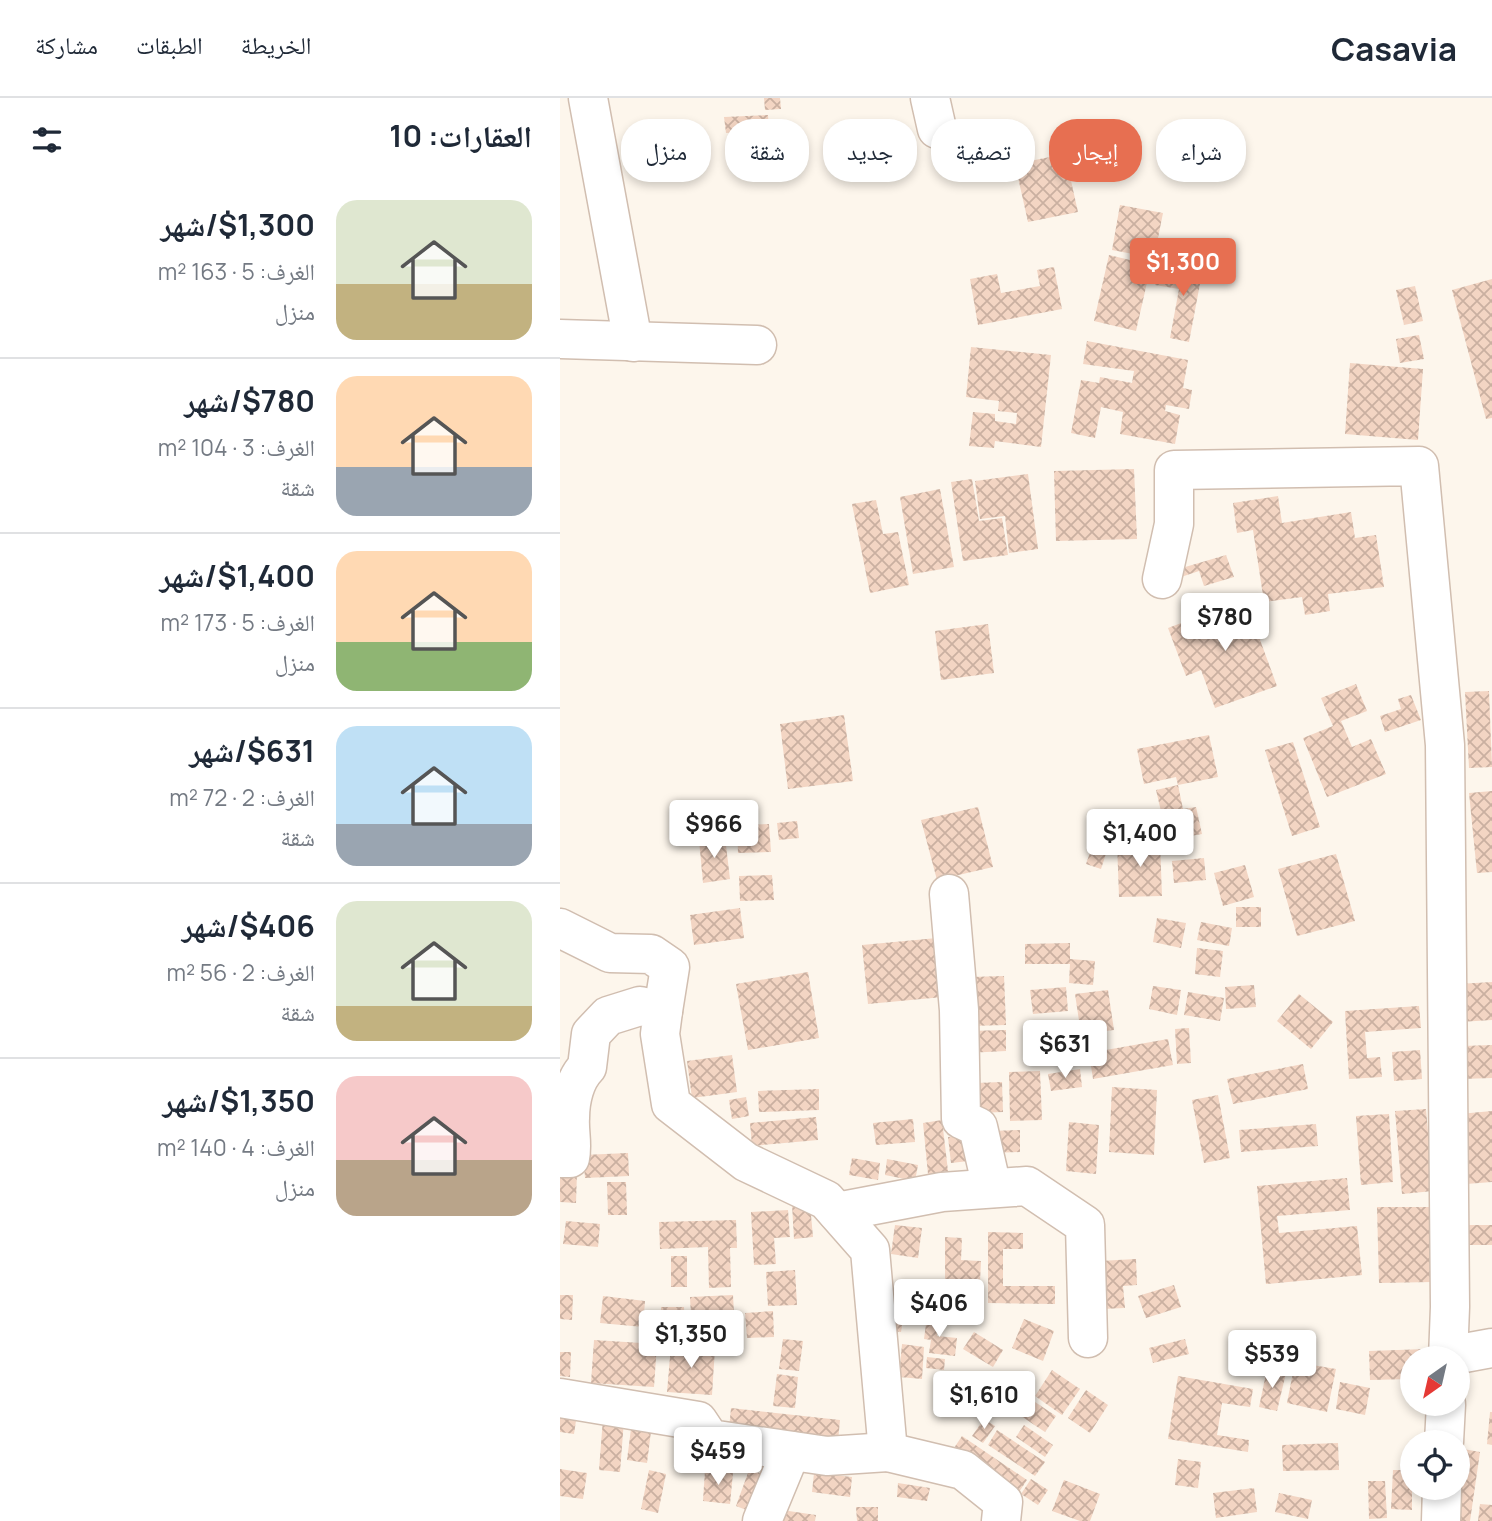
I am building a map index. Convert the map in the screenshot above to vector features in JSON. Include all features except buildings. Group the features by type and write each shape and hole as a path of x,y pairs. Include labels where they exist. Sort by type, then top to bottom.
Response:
{"street":[{"path":"588,98 633,342"},
{"path":"560,339 757,345"},
{"path":"1162,579 1174,524 1174,470 1419,466 1445,745 1448,1346"},
{"path":"949,894 959,1010 961,1119 978,1127 992,1188"},
{"path":"560,928 610,953 651,954 670,967 660,1034 671,1104 746,1162 826,1200 870,1250 888,1452"},
{"path":"560,1158 570,1158 570,1118 578,1076 587,1067 590,1034 608,1016 640,1006 663,1011"},
{"path":"837,1212 942,1192 1027,1186 1085,1225 1088,1338"},
{"path":"1470,1352 1492,1348"},
{"path":"560,1398 698,1421 710,1440 827,1456 888,1452 963,1470 1003,1502 1001,1521"},
{"path":"762,1521 792,1451"},
{"path":"1440,1521 1441,1500"}]}
